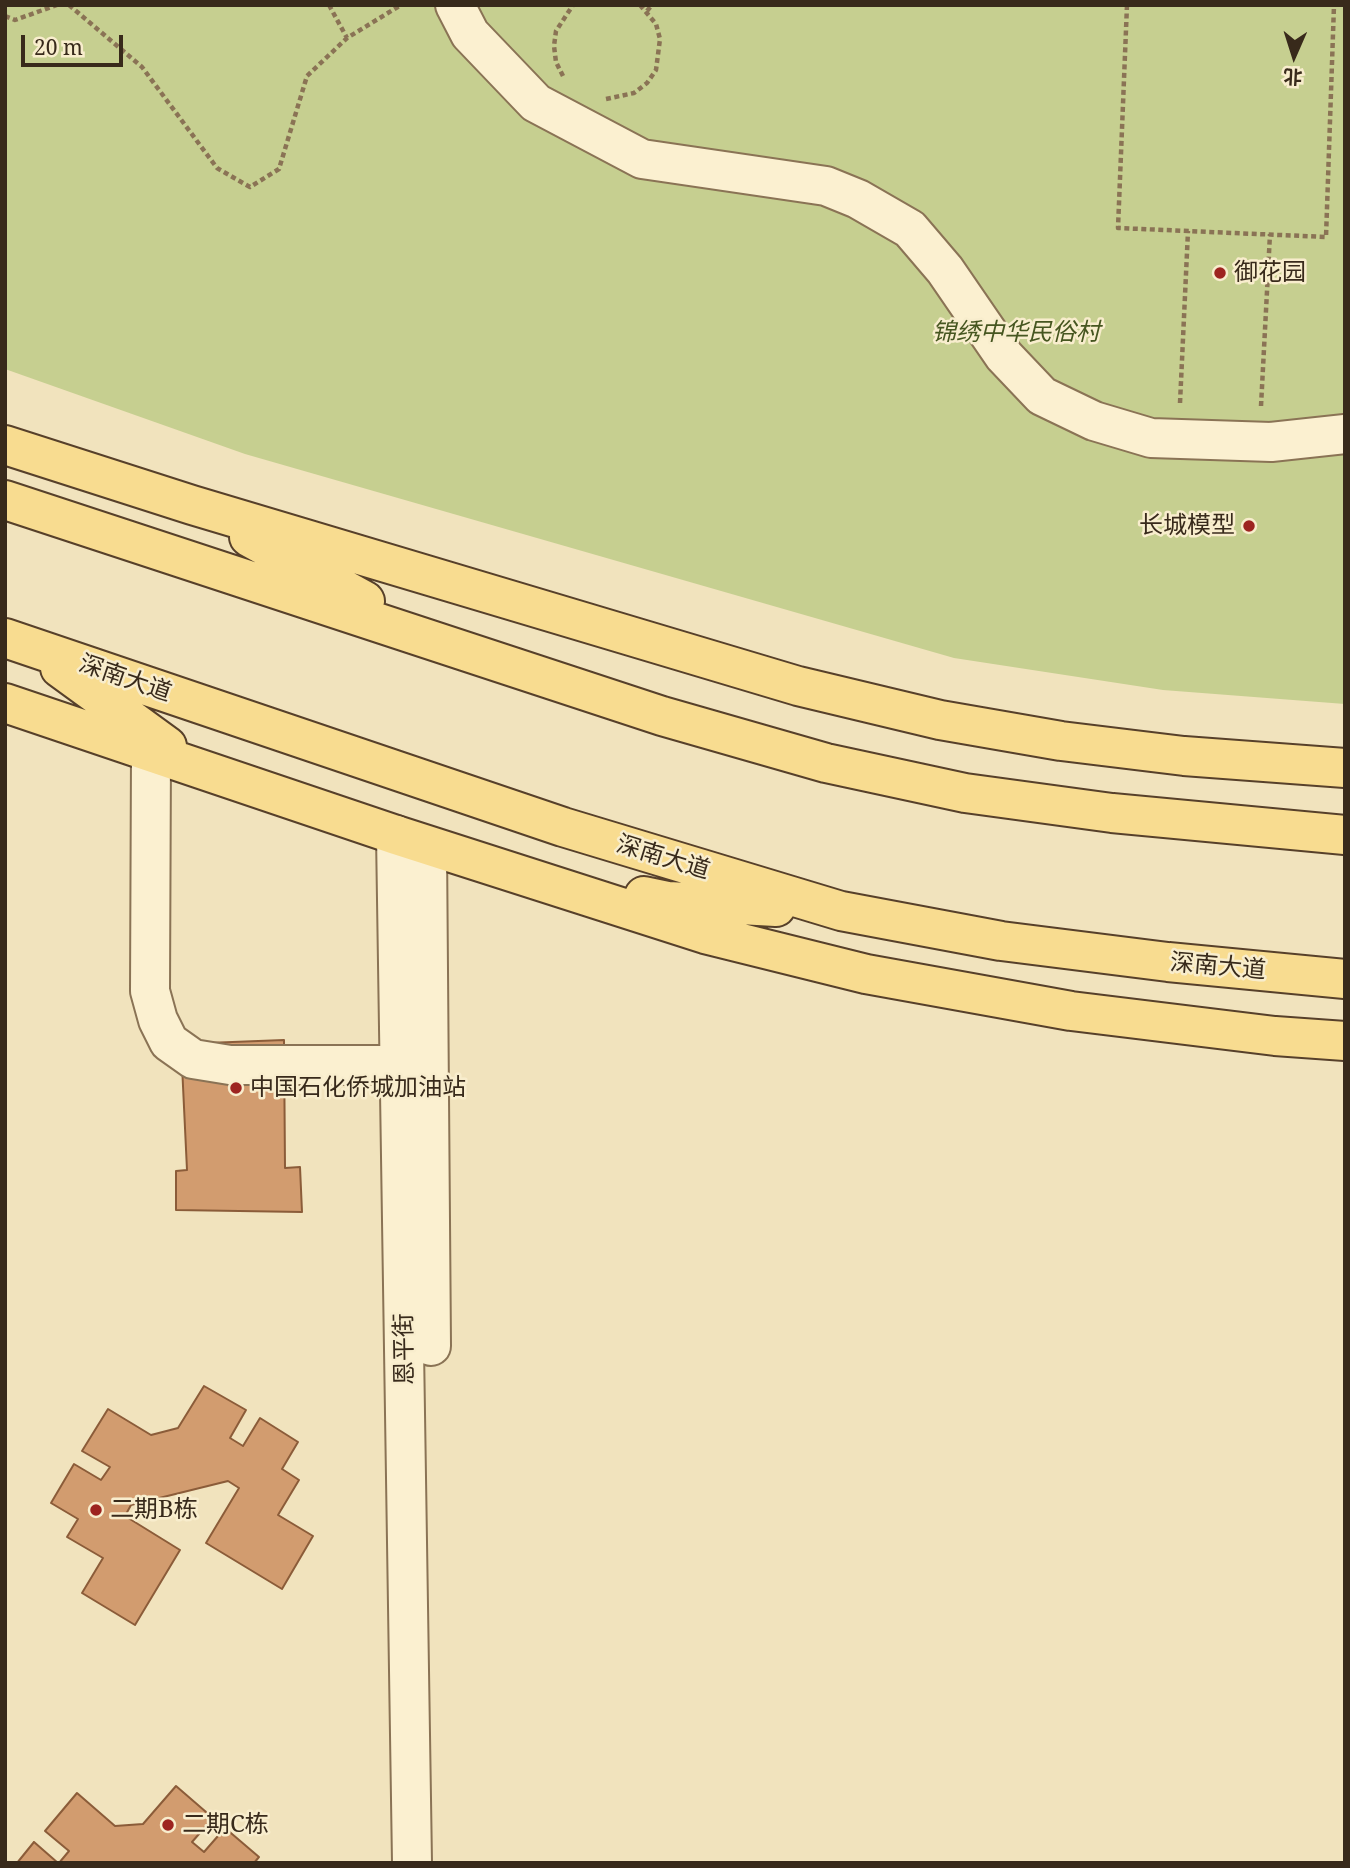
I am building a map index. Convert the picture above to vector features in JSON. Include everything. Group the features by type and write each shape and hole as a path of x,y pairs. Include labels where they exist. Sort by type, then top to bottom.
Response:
{"main road":[{"path":"5,445 192,505 798,686 940,720 1061,741 1171,755 1345,768"},
{"path":"5,500 662,716 826,763 965,793 1112,813 1345,835"},
{"path":"192,505 445,646"},
{"path":"18,642 197,768"},
{"name":"深南大道","path":"18,642 563,827 841,911 1001,941 1168,962 1345,979"},
{"path":"5,703 412,841 705,934 866,974 1071,1011 1275,1036 1345,1041"},
{"path":"508,871 668,901 841,911"}],"street":[{"path":"455,5 470,34 536,103 642,159 826,186 858,199 909,229 945,270 1004,356 1042,396 1094,421 1152,438 1259,442 1345,434"},
{"path":"151,753 150,991 158,1020 169,1042 193,1059 230,1065 414,1065"},
{"name":"恩平街","path":"412,841 412,1863"},
{"name":"恩平街","path":"414,1065 437,1863"}],"path":[{"path":"5,16 15,20 57,5"},
{"path":"69,5 142,67 217,168 250,187 279,169 307,76 347,38 401,5"},
{"path":"329,5 347,38"},
{"path":"569,82 556,62 554,46 556,31 573,5"},
{"path":"596,98 619,98 634,93 656,70 660,39 647,11 640,5"},
{"path":"647,11 652,5"},
{"path":"1128,5 1118,228 1326,237 1334,5"},
{"path":"1178,439 1188,231"},
{"path":"1259,442 1270,234"}],"green space":[{"name":"锦绣中华民俗村","path":"5,5 1345,5 1345,704 1163,690 954,658 245,454 5,369"}],"building":[{"path":"284,1040 285,1168 300,1167 302,1212 176,1210 176,1171 187,1170 181,1044"},
{"name":"二期B栋","path":"204,1386 246,1410 230,1438 243,1446 260,1418 298,1442 282,1469 299,1480 278,1515 313,1536 282,1589 206,1543 239,1488 228,1481 131,1505 125,1516 180,1550 135,1625 82,1593 103,1558 67,1537 78,1519 51,1503 74,1464 101,1480 110,1467 82,1451 108,1409 151,1435 178,1428"},
{"name":"二期C栋","path":"176,1786 213,1818 192,1842 204,1852 225,1828 259,1857 254,1863 59,1863 69,1851 45,1831 77,1793 115,1826 143,1824"},
{"path":"34,1842 58,1863 17,1863"}],"place":[{"name":"御花园","path":"1220,273"},
{"name":"长城模型","path":"1249,526"},
{"name":"中国石化侨城加油站","path":"236,1088"},
{"name":"二期B栋","path":"96,1510"},
{"name":"二期C栋","path":"168,1825"}]}
